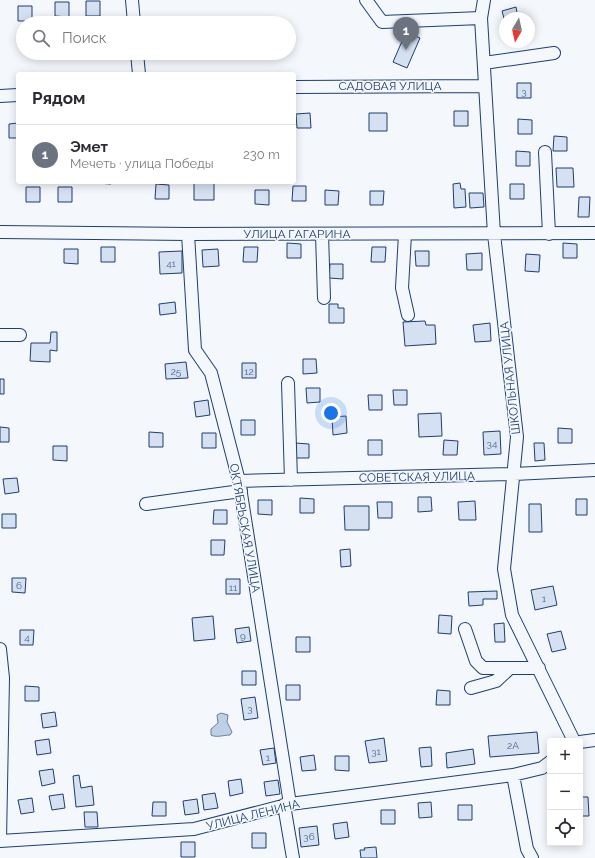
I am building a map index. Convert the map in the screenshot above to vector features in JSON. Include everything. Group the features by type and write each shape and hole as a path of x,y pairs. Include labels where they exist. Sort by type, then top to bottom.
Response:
{"street":[{"path":"132,0 133,16"},
{"path":"366,0 382,22 481,18"},
{"name":"ШКОЛЬНАЯ УЛИЦА","path":"484,0 481,18 494,234 517,437 504,569 512,616 530,655 539,668 573,738"},
{"path":"484,63 554,53"},
{"path":"137,60 138,72"},
{"name":"САДОВАЯ УЛИЦА","path":"296,87 485,86"},
{"path":"0,96 16,95"},
{"path":"545,152 549,234"},
{"name":"УЛИЦА ГАГАРИНА","path":"0,232 188,234 595,233"},
{"name":"ОКТЯБРЬСКАЯ УЛИЦА","path":"188,234 195,350 211,374 240,486 287,804 293,858"},
{"path":"322,234 324,298"},
{"path":"405,234 402,288 408,315"},
{"path":"0,335 20,335"},
{"path":"288,383 291,480"},
{"name":"СОВЕТСКАЯ УЛИЦА","path":"146,504 240,486 291,480 514,474 595,470"},
{"path":"465,629 476,661 483,668 539,668"},
{"path":"0,649 3,678 0,841"},
{"path":"471,688 496,681 510,668"},
{"path":"583,742 595,740"},
{"name":"УЛИЦА ЛЕНИНА","path":"0,841 194,829 287,804 513,775 542,768 547,764"},
{"path":"513,775 527,849 532,858"}],"water":[{"path":"221,713 228,715 227,722 232,732 230,735 213,736 211,735 211,729 218,723 217,715"}],"building":[{"path":"86,1 100,1 100,16 86,16"},
{"path":"55,2 69,2 69,16 55,16"},
{"path":"18,6 32,6 32,16 18,16"},
{"path":"516,7 517,12 502,12"},
{"path":"406,32 420,38 407,68 393,62"},
{"path":"517,83 531,83 531,98 517,98"},
{"path":"454,111 468,111 468,126 454,126"},
{"path":"310,113 311,128 297,128 296,114"},
{"path":"369,113 387,113 387,131 369,131"},
{"path":"518,119 532,120 532,134 518,134"},
{"path":"16,123 16,138 9,138 9,124"},
{"path":"554,136 567,137 567,151 553,151"},
{"path":"516,151 530,152 530,166 516,166"},
{"path":"556,168 573,168 574,187 557,187"},
{"path":"460,183 461,189 465,189 466,207 454,208 453,184"},
{"path":"156,184 169,185 169,199 155,199"},
{"path":"194,184 214,184 214,200 194,200"},
{"path":"510,184 524,184 524,199 510,199"},
{"path":"293,186 306,186 306,201 292,201"},
{"path":"26,187 40,187 40,202 26,202"},
{"path":"58,187 72,187 72,202 58,202"},
{"path":"255,190 269,190 269,205 255,204"},
{"path":"325,190 339,191 338,205 325,205"},
{"path":"370,191 384,191 383,205 370,205"},
{"path":"469,193 483,193 484,207 470,208"},
{"path":"579,197 590,197 589,217 578,217"},
{"path":"287,243 301,244 301,258 287,258"},
{"path":"563,243 577,244 577,258 563,258"},
{"path":"101,247 115,247 115,262 101,262"},
{"path":"244,247 258,247 257,262 243,262"},
{"path":"372,247 386,247 385,262 371,262"},
{"path":"64,249 78,249 78,264 64,263"},
{"path":"218,249 219,266 203,267 202,250"},
{"path":"182,251 182,273 160,274 159,252"},
{"path":"415,251 429,251 429,266 416,266"},
{"path":"482,253 482,270 467,270 466,254"},
{"path":"526,254 540,255 539,272 525,271"},
{"path":"330,264 343,264 343,279 329,278"},
{"path":"175,302 176,313 160,315 159,304"},
{"path":"329,304 338,304 338,308 344,308 344,323 329,323"},
{"path":"425,321 426,325 435,325 436,344 405,346 403,322"},
{"path":"490,323 491,341 475,342 473,325"},
{"path":"51,332 57,332 57,351 50,350 50,362 30,361 31,343 50,343"},
{"path":"303,359 316,359 317,373 303,374"},
{"path":"186,362 188,378 166,379 165,364"},
{"path":"242,363 256,363 256,378 242,378"},
{"path":"0,379 4,379 4,394 0,394"},
{"path":"306,388 320,388 320,402 307,403"},
{"path":"393,390 407,390 407,405 394,405"},
{"path":"368,395 382,395 382,410 369,410"},
{"path":"208,400 210,415 196,417 194,402"},
{"path":"441,413 442,436 419,437 418,414"},
{"path":"346,416 347,433 333,435 332,417"},
{"path":"241,420 255,420 255,435 241,435"},
{"path":"0,427 9,428 9,442 0,442"},
{"path":"558,428 572,429 572,443 558,443"},
{"path":"500,431 501,454 484,455 483,432"},
{"path":"149,432 163,433 163,447 149,447"},
{"path":"202,433 216,433 216,448 202,448"},
{"path":"368,440 382,440 382,455 368,455"},
{"path":"444,440 458,441 457,455 443,455"},
{"path":"295,443 309,444 309,458 295,458"},
{"path":"534,443 544,443 545,460 535,461"},
{"path":"53,446 67,446 67,461 53,460"},
{"path":"17,478 19,492 5,494 3,479"},
{"path":"418,497 431,497 432,511 418,512"},
{"path":"300,498 314,499 314,513 300,513"},
{"path":"576,499 587,499 587,515 576,515"},
{"path":"258,500 272,500 272,515 258,514"},
{"path":"475,501 476,520 459,520 458,502"},
{"path":"377,502 392,502 392,518 378,518"},
{"path":"529,504 541,504 542,532 529,532"},
{"path":"344,506 369,506 369,530 345,530"},
{"path":"214,510 227,510 227,524 213,524"},
{"path":"2,514 16,514 16,528 2,528"},
{"path":"211,540 225,540 224,555 211,555"},
{"path":"350,549 351,566 341,567 340,550"},
{"path":"12,578 26,578 25,593 12,592"},
{"path":"226,579 240,579 240,594 226,594"},
{"path":"553,586 557,605 535,610 531,590"},
{"path":"497,591 497,599 483,599 483,605 469,606 468,592"},
{"path":"439,615 452,616 451,634 438,633"},
{"path":"213,616 215,639 194,641 192,618"},
{"path":"504,623 505,642 495,642 494,624"},
{"path":"249,627 251,641 237,643 235,629"},
{"path":"20,630 34,630 33,645 20,645"},
{"path":"561,631 566,649 552,652 547,634"},
{"path":"296,637 310,637 310,652 296,652"},
{"path":"242,671 256,671 256,685 242,685"},
{"path":"286,685 300,685 300,700 286,700"},
{"path":"25,686 39,687 39,701 25,701"},
{"path":"437,690 450,691 450,705 436,705"},
{"path":"255,697 258,718 244,720 241,699"},
{"path":"55,712 57,726 43,728 41,714"},
{"path":"537,732 539,753 490,757 488,736"},
{"path":"384,738 387,761 369,763 365,741"},
{"path":"49,739 51,753 37,755 35,741"},
{"path":"431,747 432,766 421,767 419,748"},
{"path":"274,748 276,763 263,765 260,750"},
{"path":"473,749 475,764 447,768 446,753"},
{"path":"314,755 316,770 302,771 300,757"},
{"path":"335,756 349,756 349,771 335,770"},
{"path":"53,769 55,783 42,786 39,771"},
{"path":"79,775 81,788 92,786 94,805 76,807 73,776"},
{"path":"241,779 243,793 230,796 228,781"},
{"path":"278,780 280,794 266,796 264,782"},
{"path":"215,793 218,808 204,810 202,795"},
{"path":"63,794 65,808 52,810 49,796"},
{"path":"583,797 588,797 589,816 583,816"},
{"path":"32,798 34,812 21,814 18,800"},
{"path":"197,799 199,813 185,815 183,801"},
{"path":"153,802 166,802 166,816 152,816"},
{"path":"431,802 432,817 419,818 418,803"},
{"path":"458,805 472,805 472,820 458,820"},
{"path":"381,810 395,810 395,824 381,824"},
{"path":"84,812 97,812 98,827 85,827"},
{"path":"347,822 349,837 335,839 333,824"},
{"path":"317,826 319,845 301,847 299,828"},
{"path":"252,833 266,833 266,848 252,848"},
{"path":"181,842 195,842 195,857 181,857"},
{"path":"376,847 377,858 361,858 360,850 365,850 364,848"}],"place":[{"name":"Эмет","path":"406,50"}]}
